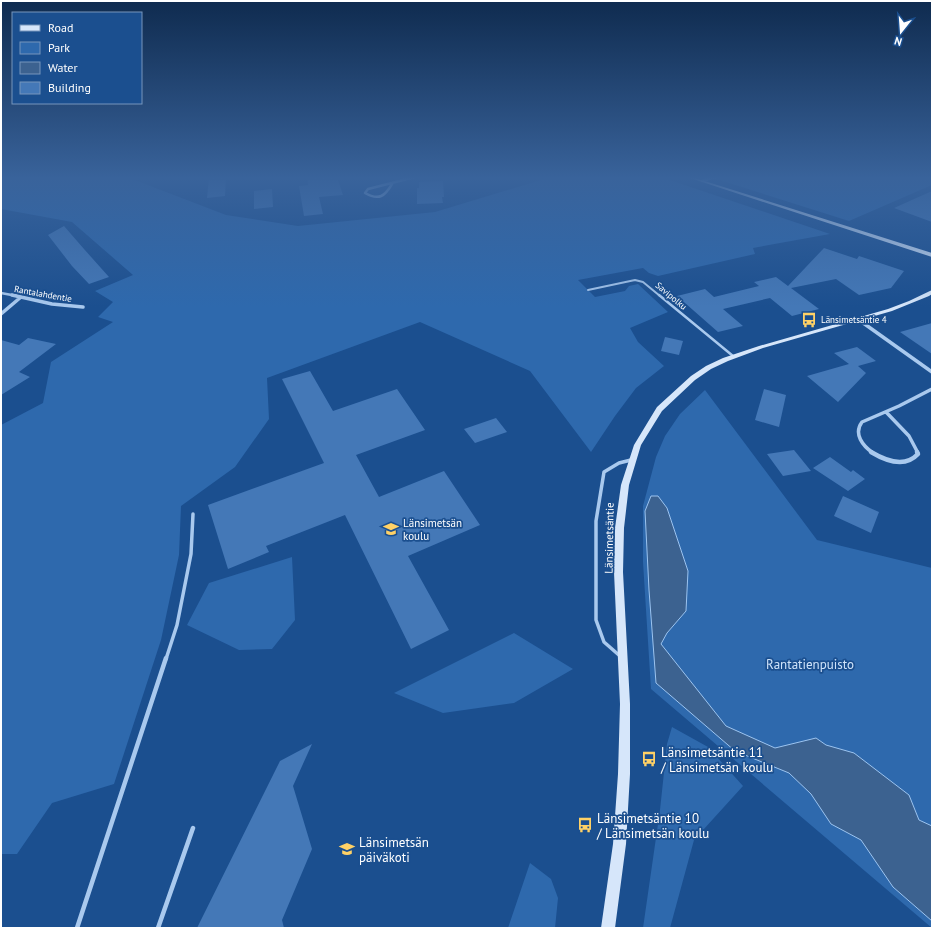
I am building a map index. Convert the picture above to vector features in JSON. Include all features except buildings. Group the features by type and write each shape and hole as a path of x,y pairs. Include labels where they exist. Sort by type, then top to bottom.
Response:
{"street":[{"path":"824,220 932,255"},
{"name":"Länsimetsäntie","path":"608,928 622,817 625,702 618,558 621,501 631,460 645,428 663,404 694,377 733,356 790,338 858,320 903,305 932,292"},
{"name":"Rantalahdentie","path":"1,293 52,304 83,307"},
{"path":"1,314 21,297"},
{"path":"858,320 932,372"},
{"path":"886,412 909,435 916,445 918,454 915,459 908,462 893,462 879,457 861,443 859,437 859,426 863,422 932,389"}],"lane":[{"name":"Savipolku","path":"588,290 635,280 643,282 733,356"},
{"path":"623,659 604,642 596,620 596,521 604,472 619,464 631,460"},
{"path":"77,928 177,625 192,554 193,514"},
{"path":"158,928 193,828"}],"green space":[{"path":"63,220 261,220 298,226 353,220 790,220 830,234 753,248 755,254 658,276 649,273 643,268 578,280 595,297 625,291 629,286 638,284 668,312 630,328 638,342 664,366 636,388 591,452 530,371 420,322 267,378 269,419 235,467 181,506 179,555 161,640 114,784 52,803 17,854 1,854 1,425 43,403 51,362 113,322 98,317 113,302 95,291 133,275 72,222"},
{"name":"Rantatienpuisto","path":"705,390 817,540 932,568 932,928 651,689 643,562 643,506 656,457 665,436 680,414"},
{"path":"292,557 295,620 272,649 239,650 187,625 209,583"},
{"path":"514,633 573,669 514,703 443,713 394,693"},
{"path":"672,727 708,747 743,786 694,840 670,928 643,928 660,810 667,744"},
{"path":"530,863 551,879 558,898 555,928 508,928"}],"water":[{"path":"651,496 658,496 667,508 688,571 686,611 667,633 661,644 726,726 775,748 816,738 826,745 854,753 909,795 919,820 932,826 932,921 893,887 861,840 831,824 811,794 789,773 735,751 656,683 645,511"}],"place":[{"name":"Länsimetsäntie 4","path":"809,320"},
{"name":"Länsimetsän koulu","path":"391,529"},
{"name":"Länsimetsäntie 11 / Länsimetsän koulu","path":"649,759"},
{"name":"Länsimetsäntie 10 / Länsimetsän koulu","path":"585,825"},
{"name":"Länsimetsän päiväkoti","path":"347,849"}]}
